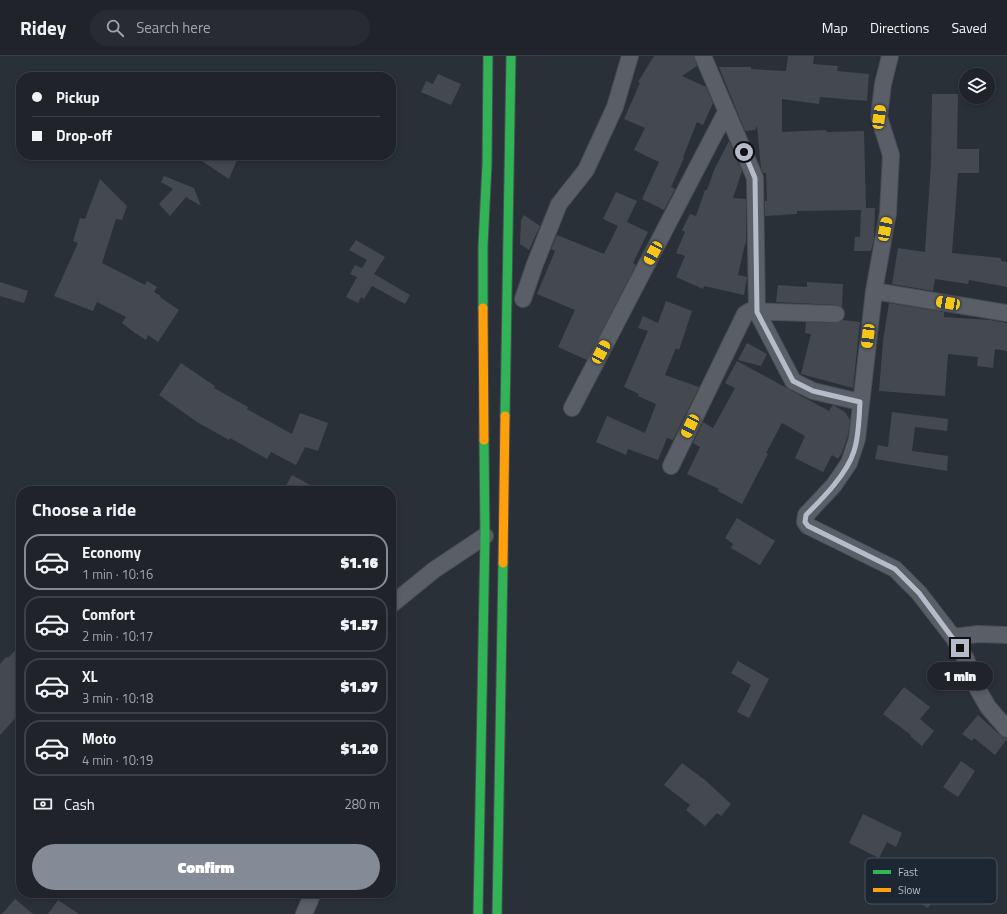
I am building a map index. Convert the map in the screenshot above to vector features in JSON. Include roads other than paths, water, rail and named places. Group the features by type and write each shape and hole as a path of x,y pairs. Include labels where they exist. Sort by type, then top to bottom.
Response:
{"main road":[{"path":"478,914 485,536 483,254 487,164 488,56"},
{"path":"497,914 511,56"}],"street":[{"path":"523,299 559,204 586,170 615,107 630,56"},
{"path":"703,56 755,178 757,312 793,381 813,391 860,402"},
{"path":"890,56 883,84 879,117 891,155 888,213 874,290 860,402 857,439 854,452 849,463 834,485 806,515 805,522 808,526 895,569 919,593 953,637 966,659 976,686 988,707 1007,730"},
{"path":"572,408 726,112"},
{"path":"874,290 1007,313"},
{"path":"671,466 745,314 750,311 836,314"},
{"path":"396,601 434,570 485,536"},
{"path":"953,637 978,634 1007,635"},
{"path":"304,914 311,898"}]}
